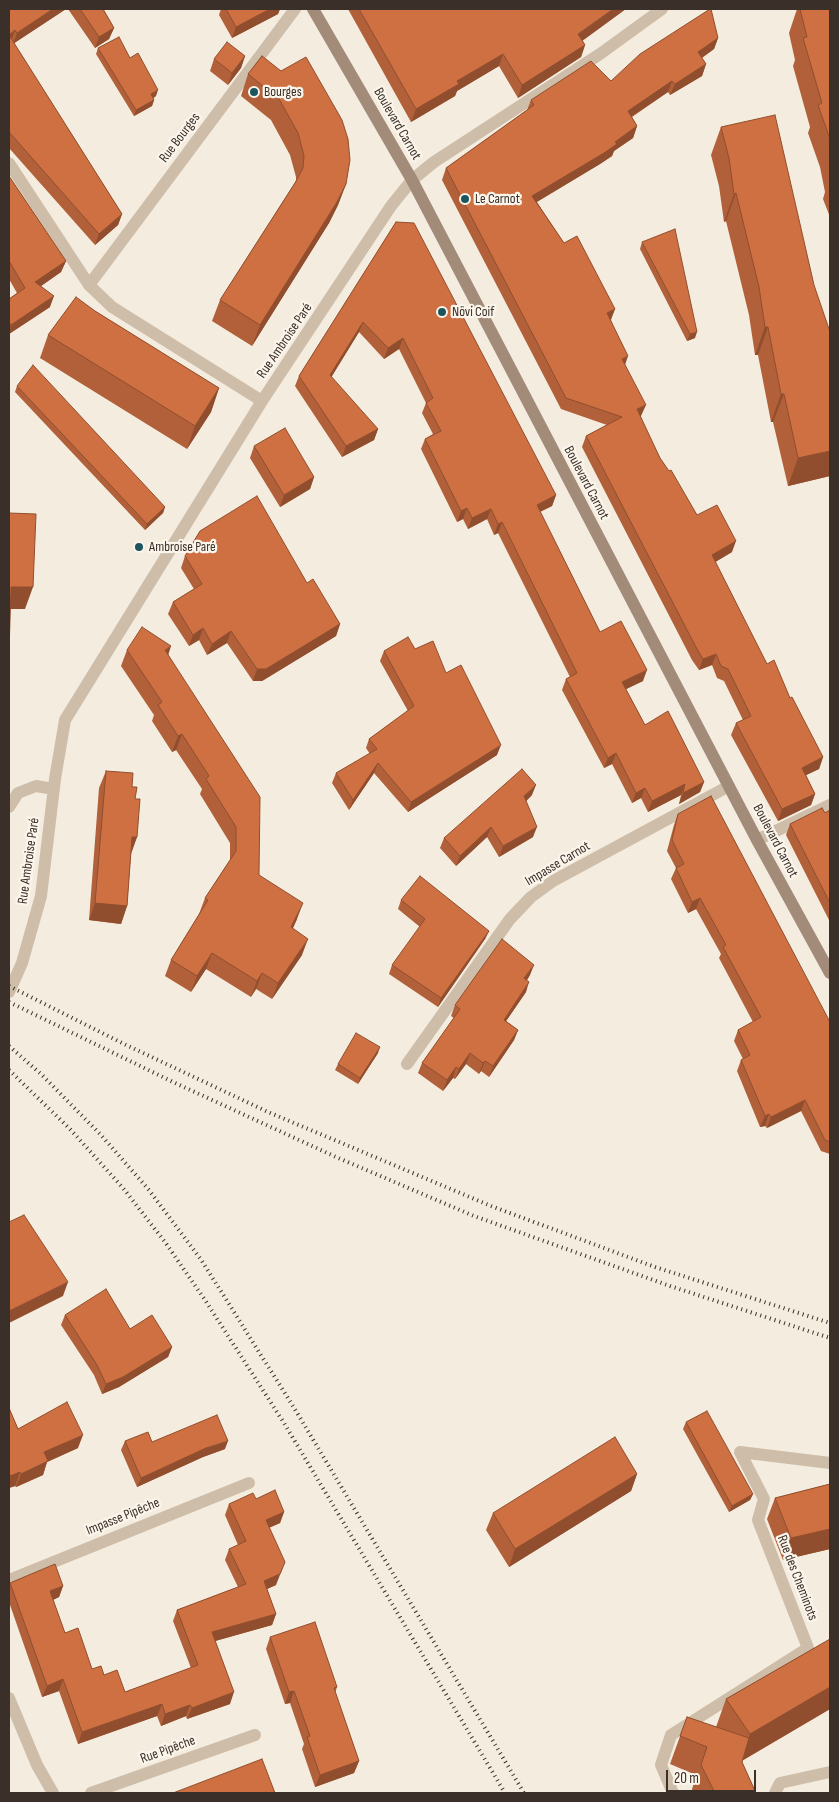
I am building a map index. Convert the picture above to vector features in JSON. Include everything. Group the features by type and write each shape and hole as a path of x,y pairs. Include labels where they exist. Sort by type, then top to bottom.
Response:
{"street":[{"name":"Rue Bourges","path":"90,284 295,9"},
{"name":"Boulevard Carnot","path":"313,9 412,180 757,840 830,973"},
{"name":"Rue Ambroise Paré","path":"9,992 22,963 41,896 54,789 65,720 262,401 391,206 412,180 434,162 600,54 662,9"},
{"path":"9,163 90,284 112,307 262,401"},
{"name":"Rue Ambroise Paré","path":"9,807 18,793 36,786 54,789"},
{"name":"Impasse Carnot","path":"407,1064 510,919 531,897 553,882 729,786"},
{"path":"757,840 830,805"},
{"name":"Rue des Cheminots","path":"673,1793 661,1766 672,1736 808,1648 758,1520 764,1499 740,1452 830,1463"},
{"name":"Impasse Pipêche","path":"9,1580 248,1483"},
{"path":"9,1698 37,1766 52,1793"},
{"name":"Rue Pipêche","path":"91,1793 254,1735"},
{"path":"775,1793 780,1783 830,1772"}],"building":[{"path":"9,9 53,9 17,33 15,30 9,35"},
{"path":"80,9 103,9 114,28 99,37"},
{"path":"226,9 270,9 236,27"},
{"path":"359,9 613,9 578,34 585,45 522,85 503,54 457,81 459,84 416,109"},
{"path":"710,9 718,38 698,52 706,64 675,84 672,81 628,111 637,126 615,142 617,144 532,196 564,243 577,236 615,309 607,313 628,356 622,359 646,405 637,409 660,458 669,471 671,470 697,515 717,505 736,541 712,555 767,664 774,660 790,698 792,697 823,757 802,768 815,794 782,809 736,723 751,716 728,669 721,666 716,654 703,659 586,436 622,417 566,398 446,168 534,105 531,100 591,61 611,81 640,54"},
{"path":"800,9 830,9 830,139 818,105 822,103 803,38 807,37"},
{"path":"9,35 122,214 99,234 9,132"},
{"path":"119,37 130,58 138,53 158,90 151,94 154,100 136,110 98,48"},
{"path":"227,42 245,56 232,73 214,59"},
{"path":"262,56 281,71 306,57 342,120 348,139 350,160 346,184 337,202 260,325 220,300 295,183 303,168 304,156 298,133 279,99 248,74"},
{"path":"775,115 814,285 830,332 830,451 798,458 784,394 781,394 768,327 765,327 759,287 736,193 734,194 729,158 721,127"},
{"path":"9,176 66,261 35,282 54,296 11,325 9,322 9,299 25,288 9,261"},
{"path":"396,222 414,223 556,495 537,505 600,632 621,621 647,670 622,682 645,725 668,711 704,782 683,793 685,784 652,801 645,788 636,793 616,753 608,758 566,679 577,673 502,522 498,524 491,509 472,518 467,508 461,511 425,439 441,431 426,403 433,398 403,338 388,348 363,322 330,375 378,429 346,446 299,376"},
{"path":"675,229 697,332 690,334 642,242"},
{"path":"76,297 95,311 219,388 195,426 48,335"},
{"path":"33,365 165,507 147,524 17,386"},
{"path":"285,428 314,477 284,495 254,446"},
{"path":"257,496 307,583 313,579 340,624 266,669 257,669 231,631 212,644 203,628 193,635 173,602 202,584 185,556 200,531"},
{"path":"9,513 36,514 33,587 11,587 9,652"},
{"path":"142,627 171,646 165,650 260,797 259,875 303,903 291,927 308,939 278,983 262,973 257,981 212,953 197,976 171,960 208,900 205,898 236,851 236,827 206,779 209,776 182,734 178,736 158,705 162,702 127,650"},
{"path":"408,637 415,649 433,641 446,673 461,665 501,745 411,802 378,763 353,800 336,773 377,749 369,739 414,706 384,651"},
{"path":"522,769 536,785 524,796 537,827 503,846 491,827 460,856 444,838"},
{"path":"106,771 133,773 132,787 137,787 135,799 140,799 137,837 132,837 127,906 95,903"},
{"path":"711,796 830,1022 830,1142 825,1140 805,1100 771,1117 769,1114 765,1116 741,1060 750,1055 738,1030 761,1017 723,947 726,945 700,898 692,902 676,868 684,864 672,840 678,814"},
{"path":"822,808 825,813 830,810 830,903 790,824"},
{"path":"420,876 489,931 441,998 392,965 425,919 401,900"},
{"path":"502,939 534,965 524,978 529,982 504,1020 518,1030 493,1066 485,1061 483,1063 470,1053 459,1069 456,1067 447,1080 422,1063 460,1009 455,1005"},
{"path":"356,1033 380,1047 360,1078 338,1064"},
{"path":"24,1215 68,1282 9,1311 9,1222"},
{"path":"106,1289 130,1329 152,1315 172,1347 123,1377 106,1384 97,1365 65,1315"},
{"path":"67,1402 83,1435 44,1452 48,1461 21,1474 20,1472 10,1476 9,1408 18,1429"},
{"path":"707,1411 753,1494 732,1506 686,1422"},
{"path":"217,1415 228,1441 206,1448 141,1478 125,1441 148,1432 152,1442"},
{"path":"615,1437 637,1474 515,1549 493,1513"},
{"path":"830,1484 830,1529 791,1538 775,1498"},
{"path":"275,1490 284,1512 266,1520 285,1562 280,1574 264,1581 276,1614 212,1632 234,1692 192,1708 190,1705 165,1714 162,1704 82,1732 63,1679 47,1686 10,1583 55,1564 63,1586 50,1591 65,1633 78,1628 92,1669 101,1666 104,1675 117,1670 125,1692 198,1665 177,1610 246,1584 229,1549 246,1541 229,1504 253,1493 256,1499"},
{"path":"315,1622 337,1687 334,1688 359,1761 320,1775 307,1737 310,1736 294,1691 289,1692 270,1637"},
{"path":"830,1639 830,1687 750,1734 726,1699"},
{"path":"687,1717 749,1738 742,1762 756,1793 715,1793 701,1765 707,1747 680,1736"},
{"path":"262,1759 275,1793 173,1793"}],"railway":[{"path":"9,986 122,1043 268,1112 491,1206 655,1267 830,1323"},
{"path":"9,1002 173,1082 336,1157 474,1216 670,1286 830,1338"},
{"path":"9,1046 42,1075 101,1135 149,1190 202,1261 296,1411 524,1793"},
{"path":"9,1070 70,1129 123,1188 165,1242 205,1300 284,1423 505,1793"}],"place":[{"name":"Bourges","path":"254,92"},
{"name":"Le Carnot","path":"465,199"},
{"name":"Növi Coif","path":"442,312"},
{"name":"Ambroise Paré","path":"139,547"}]}
